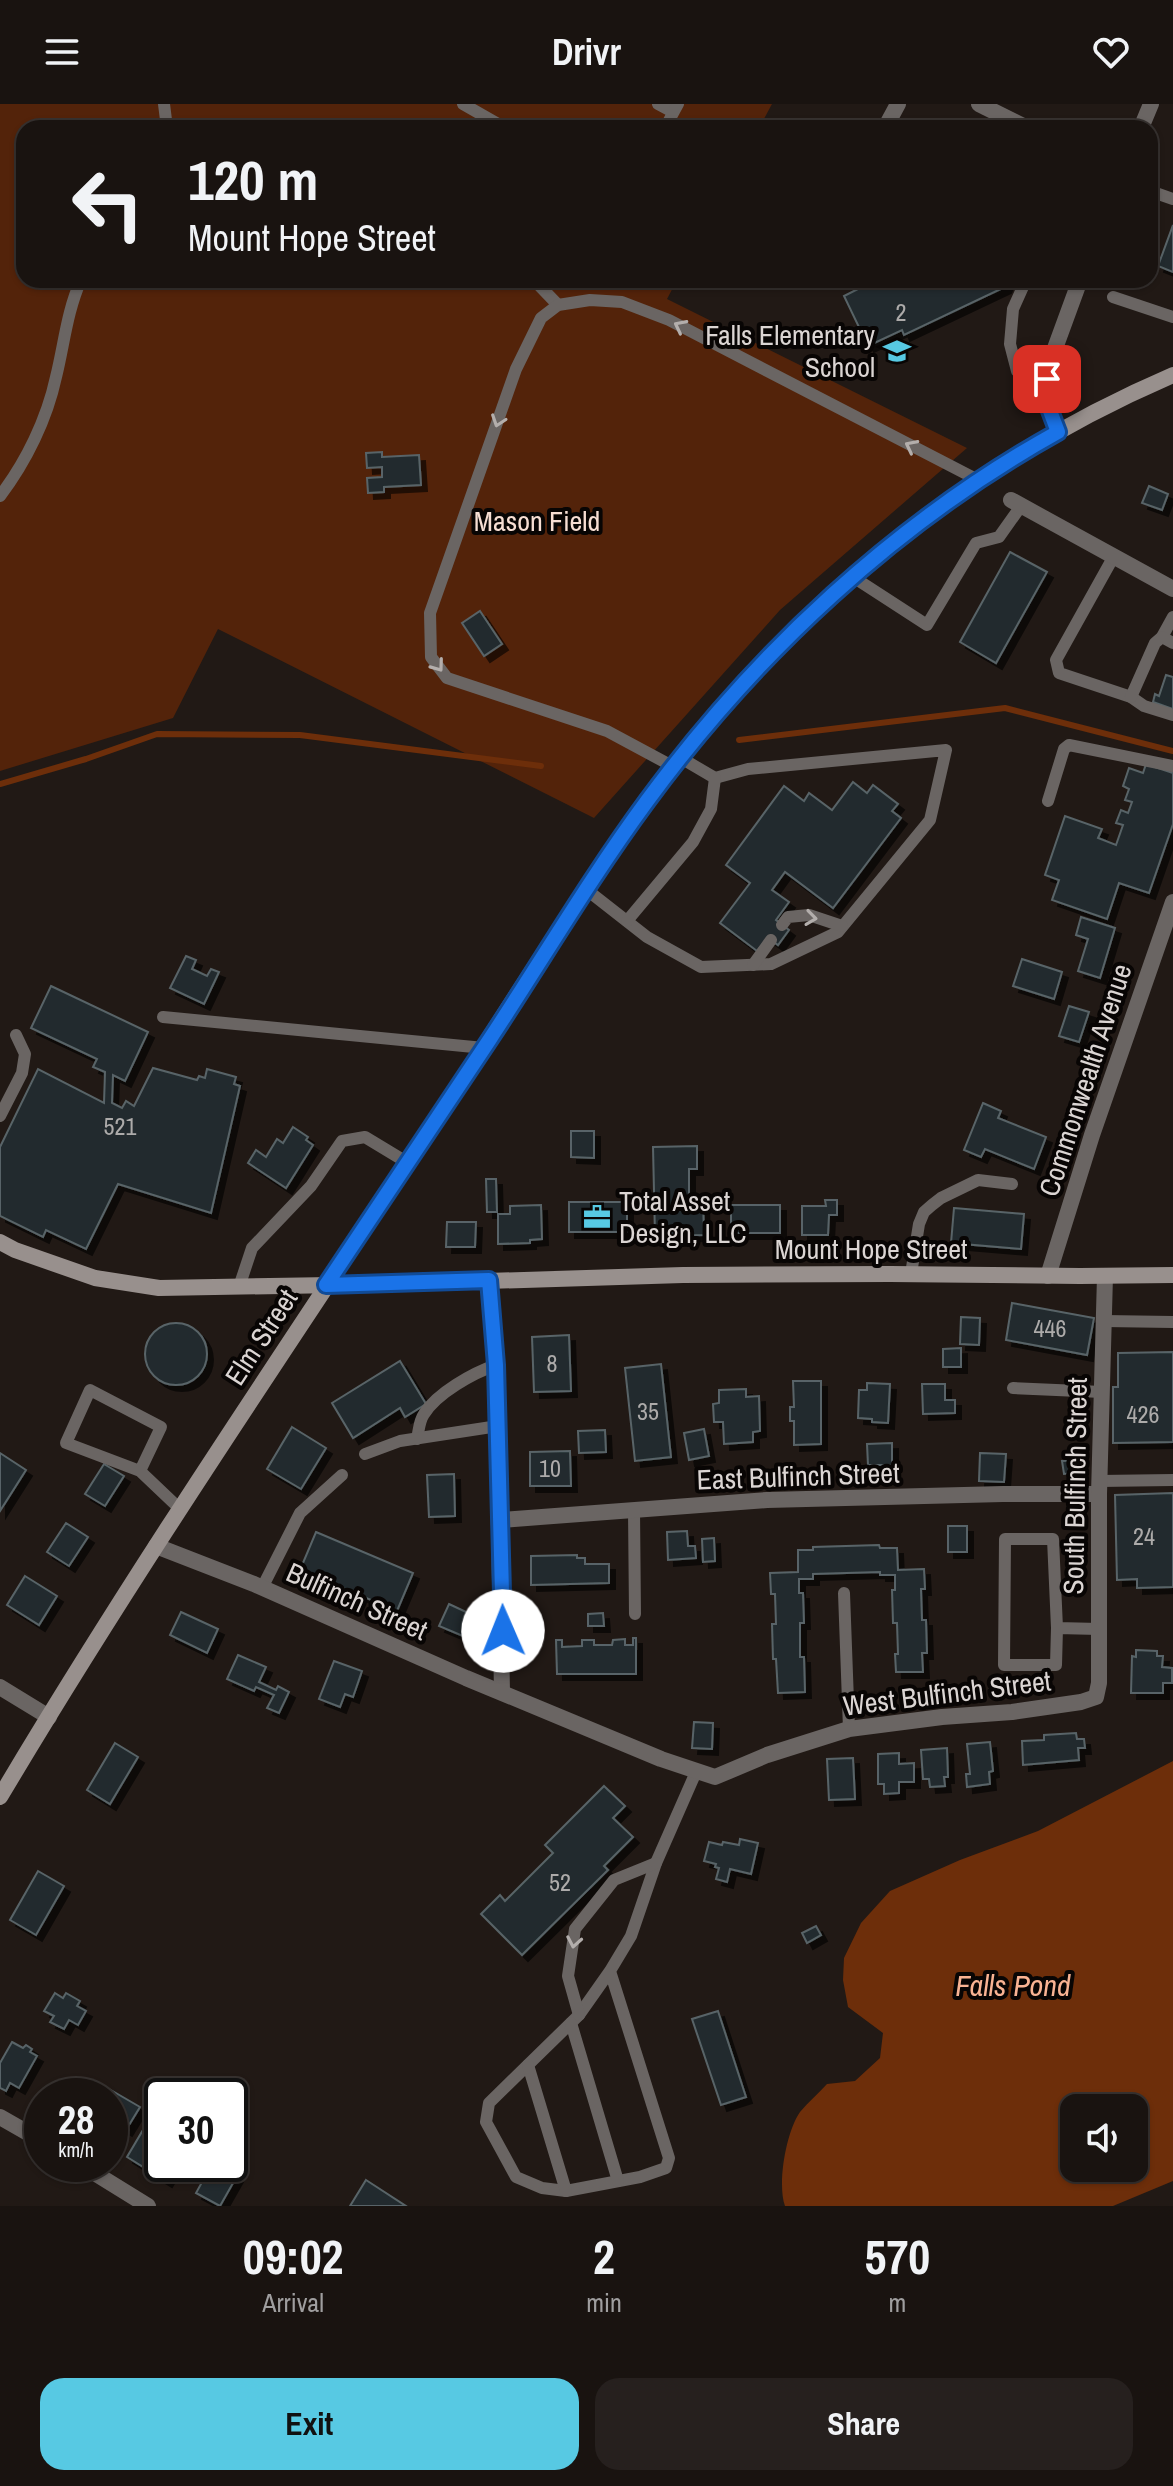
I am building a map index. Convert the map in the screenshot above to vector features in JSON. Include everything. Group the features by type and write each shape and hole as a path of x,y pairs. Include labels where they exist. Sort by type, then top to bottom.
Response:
{"main road":[{"name":"Elm Street","path":"0,1797 156,1546 326,1285 646,801 677,762 722,708 806,619 883,551 980,481 1058,432 1117,399 1173,375"},
{"name":"Mount Hope Street","path":"0,1242 95,1278 159,1288 683,1275 1173,1275"}],"street":[{"path":"979,104 1011,120"},
{"path":"1058,432 1044,395 1050,362 1077,288"},
{"path":"1016,503 1173,589"},
{"name":"Commonwealth Avenue","path":"1048,1276 1092,1135 1173,902"},
{"name":"South Bulfinch Street","path":"1096,1697 1099,1683 1099,1488 1105,1276"},
{"path":"489,1280 498,1426 502,1692"},
{"name":"East Bulfinch Street","path":"500,1520 767,1500 1003,1494 1099,1488"},
{"name":"Bulfinch Street","path":"156,1546 262,1588 502,1692 715,1777"},
{"path":"0,1687 49,1717"},
{"name":"West Bulfinch Street","path":"715,1777 767,1755 849,1729 1012,1712 1096,1697"},
{"path":"0,2117 24,2131"},
{"path":"109,2182 148,2206"}],"lane":[{"path":"463,104 491,120"},
{"path":"658,104 675,108"},
{"path":"0,496 36,435 56,380 77,288"},
{"path":"542,288 558,305"},
{"path":"1022,288 1013,309 1010,344 1017,371 1044,395"},
{"path":"1113,297 1173,317"},
{"path":"587,890 647,937 701,967 771,964 838,932 930,820 946,750 748,769 715,778 607,731 447,678 431,657 430,613 516,369 541,318 558,305 590,300 622,302 669,320 980,481"},
{"path":"853,577 927,625 976,543 999,537 1016,503"},
{"path":"1114,556 1056,660 1057,668 1059,673 1173,715"},
{"path":"1131,697 1155,643 1168,640 1173,617"},
{"path":"1048,801 1064,749 1069,745 1173,766"},
{"path":"627,921 693,842 711,809 715,778"},
{"path":"782,925 788,917 809,915 842,926"},
{"path":"753,965 771,940"},
{"path":"163,1017 484,1048"},
{"path":"0,1116 22,1073 25,1054 16,1035"},
{"path":"239,1287 252,1248 311,1186 342,1141 365,1137 408,1163"},
{"path":"911,1274 919,1224 924,1212 941,1198 978,1180 1012,1184"},
{"path":"1104,1321 1173,1322"},
{"path":"417,1439 423,1415 432,1404 473,1374 496,1365"},
{"path":"1013,1388 1102,1392"},
{"path":"140,1471 161,1427 90,1390 66,1443 140,1471 180,1509"},
{"path":"365,1454 400,1441 498,1426"},
{"path":"262,1588 300,1513 342,1475"},
{"path":"1099,1488 1173,1480"},
{"path":"634,1510 635,1614"},
{"path":"1005,1539 1053,1539 1057,1628 1056,1665 1004,1665 1005,1539"},
{"path":"844,1593 849,1729"},
{"path":"1057,1628 1099,1629"},
{"path":"610,1971 669,2158 666,2168 640,2177 566,2191 542,2188 516,2177 486,2122 489,2103 575,2019 610,1971 631,1936 656,1863 696,1772"},
{"path":"618,2181 575,2019 568,1976 575,1929 614,1880 656,1863"},
{"path":"528,2065 566,2191"}],"green space":[{"name":"Mason Field","path":"0,104 772,104 763,120 16,120 16,288 673,288 667,299 967,448 780,610 594,818 218,629 173,718 0,771"}],"water":[{"name":"Falls Pond","path":"1173,1761 1173,2181 1113,2206 785,2206 782,2185 784,2158 800,2112 827,2084 855,2081 880,2058 883,2033 848,2007 843,1980 844,1958 861,1923 890,1891 960,1860 1038,1831"}],"building":[{"path":"1173,225 1173,272 1158,266"},
{"path":"860,288 1003,288 904,335 902,330 868,346 844,296"},
{"path":"382,452 382,457 419,455 421,485 384,487 384,492 368,493 367,478 382,477 382,467 367,468 366,453"},
{"path":"1149,486 1168,494 1162,510 1142,503"},
{"path":"1010,552 1047,572 996,663 960,642"},
{"path":"480,611 502,644 484,656 462,623"},
{"path":"1166,675 1173,677 1173,709 1153,702 1155,694 1159,696"},
{"path":"1146,764 1173,773 1173,824 1149,893 1119,883 1107,919 1052,900 1059,880 1045,875 1065,816 1102,829 1098,838 1116,845 1123,825 1116,823 1121,810 1128,813 1132,802 1125,800 1129,789 1123,786 1129,768 1143,773"},
{"path":"853,782 867,793 873,785 898,804 892,811 901,818 833,908 785,872 772,890 789,902 776,920 789,930 778,945 768,938 757,951 720,923 750,883 726,865 784,786 804,801 809,793 832,810"},
{"path":"1081,917 1115,928 1100,978 1078,971 1088,939 1076,935"},
{"path":"186,956 196,960 192,969 207,976 211,969 219,972 204,1004 170,988"},
{"path":"1022,959 1062,972 1054,999 1013,986"},
{"path":"51,986 148,1032 125,1081 113,1075 112,1103 122,1108 126,1101 134,1106 153,1068 197,1080 199,1076 205,1078 207,1069 236,1077 234,1084 240,1086 211,1213 118,1184 86,1249 46,1230 43,1237 0,1216 0,1147 38,1069 104,1103 105,1072 93,1067 97,1059 31,1028"},
{"path":"1069,1006 1089,1012 1079,1042 1059,1036"},
{"path":"983,1103 1001,1111 998,1118 1046,1137 1034,1169 985,1149 981,1157 964,1150"},
{"path":"293,1127 308,1137 306,1140 313,1145 286,1188 248,1163 256,1150 266,1157 277,1139 283,1143"},
{"path":"571,1131 594,1131 594,1158 571,1157"},
{"path":"697,1146 697,1169 689,1169 689,1199 703,1199 704,1235 655,1236 653,1147"},
{"path":"486,1179 496,1179 497,1212 487,1212"},
{"path":"825,1200 837,1200 837,1215 829,1215 828,1235 802,1235 802,1206 826,1206"},
{"path":"569,1202 627,1202 627,1232 569,1232"},
{"path":"541,1205 542,1239 530,1240 530,1243 498,1244 498,1214 510,1214 510,1206"},
{"path":"731,1205 780,1205 780,1233 731,1233"},
{"path":"954,1208 1024,1214 1021,1249 951,1243"},
{"path":"447,1222 476,1222 475,1247 446,1247"},
{"path":"1012,1303 1094,1318 1087,1355 1006,1340"},
{"path":"961,1317 980,1318 979,1345 960,1344"},
{"path":"176,1323 198,1332 207,1354 198,1376 176,1385 154,1376 145,1354 154,1332"},
{"path":"569,1335 571,1391 534,1392 532,1337"},
{"path":"961,1348 961,1367 943,1367 943,1349"},
{"path":"1173,1352 1173,1442 1113,1443 1113,1387 1118,1387 1118,1353"},
{"path":"400,1361 426,1404 405,1417 400,1408 353,1438 332,1403"},
{"path":"661,1364 671,1457 635,1461 625,1368"},
{"path":"793,1381 821,1381 821,1444 794,1445 794,1421 790,1421 790,1407 794,1407"},
{"path":"867,1383 890,1384 888,1423 858,1418 859,1390 867,1390"},
{"path":"922,1384 945,1384 945,1400 955,1400 955,1413 923,1414"},
{"path":"746,1389 746,1397 759,1396 760,1431 753,1432 753,1442 724,1444 723,1422 714,1422 713,1404 719,1403 719,1390"},
{"path":"292,1427 326,1448 301,1489 267,1469"},
{"path":"704,1429 709,1456 689,1460 684,1433"},
{"path":"605,1430 606,1452 579,1453 578,1431"},
{"path":"892,1443 892,1465 868,1465 867,1444"},
{"path":"570,1451 571,1486 530,1486 530,1452"},
{"path":"0,1453 26,1470 0,1511"},
{"path":"980,1453 1006,1454 1004,1482 979,1481"},
{"path":"1080,1460 1081,1472 1064,1474 1062,1461"},
{"path":"104,1464 124,1476 105,1506 85,1494"},
{"path":"454,1474 455,1516 429,1517 427,1475"},
{"path":"1173,1493 1173,1587 1137,1588 1137,1579 1117,1580 1115,1495"},
{"path":"66,1523 88,1537 69,1566 47,1552"},
{"path":"948,1526 967,1526 967,1552 948,1552"},
{"path":"687,1531 688,1546 695,1546 696,1558 668,1560 667,1532"},
{"path":"316,1532 413,1573 397,1611 300,1570"},
{"path":"714,1538 715,1561 703,1562 702,1539"},
{"path":"879,1545 880,1548 897,1548 898,1570 924,1569 922,1620 926,1620 927,1653 922,1653 923,1672 896,1672 897,1623 893,1623 892,1590 895,1590 895,1575 880,1575 880,1572 813,1574 813,1579 799,1579 799,1593 803,1593 804,1623 800,1623 800,1657 804,1657 805,1692 778,1693 776,1659 773,1659 775,1594 771,1594 770,1573 798,1572 798,1550"},
{"path":"577,1555 577,1558 585,1558 585,1564 609,1564 609,1583 531,1585 531,1556"},
{"path":"25,1576 57,1596 39,1625 7,1605"},
{"path":"449,1604 479,1618 470,1639 439,1626"},
{"path":"181,1612 218,1629 207,1653 170,1635"},
{"path":"603,1613 604,1626 588,1626 588,1614"},
{"path":"633,1638 636,1638 636,1674 557,1674 556,1640 562,1640 562,1647 582,1646 582,1640 594,1640 594,1645 612,1645 613,1640 625,1639 625,1645 633,1645"},
{"path":"1136,1650 1157,1651 1157,1656 1163,1656 1162,1667 1172,1668 1172,1683 1163,1683 1163,1693 1131,1693 1132,1656 1136,1657"},
{"path":"238,1655 266,1667 259,1682 289,1692 279,1713 267,1708 274,1695 256,1687 254,1691 227,1679"},
{"path":"334,1661 362,1671 353,1697 345,1694 340,1707 319,1699"},
{"path":"694,1722 713,1723 712,1749 692,1748"},
{"path":"1076,1733 1077,1739 1084,1739 1085,1748 1078,1748 1079,1760 1023,1765 1022,1741 1044,1740 1044,1735"},
{"path":"990,1742 993,1771 989,1772 990,1784 967,1787 966,1774 970,1774 967,1744"},
{"path":"115,1743 138,1757 110,1804 87,1790"},
{"path":"947,1748 948,1777 944,1777 945,1786 930,1787 929,1779 923,1779 921,1750"},
{"path":"899,1753 899,1764 914,1763 914,1782 899,1782 899,1793 884,1794 884,1784 878,1784 878,1754"},
{"path":"853,1758 855,1799 829,1800 827,1759"},
{"path":"604,1786 625,1806 613,1818 633,1837 604,1866 608,1870 522,1955 481,1914 500,1895 505,1901 553,1853 545,1845"},
{"path":"740,1839 758,1843 751,1874 730,1869 727,1882 716,1879 719,1868 704,1861 709,1842 739,1845"},
{"path":"38,1871 64,1886 36,1935 10,1920"},
{"path":"816,1926 821,1935 807,1943 802,1933"},
{"path":"55,1993 63,1998 66,1993 80,2001 77,2006 86,2011 78,2025 69,2020 64,2029 50,2022 54,2016 44,2011"},
{"path":"718,2011 746,2097 721,2105 692,2019"},
{"path":"12,2042 23,2048 26,2045 37,2056 19,2088 10,2083 6,2091 0,2088 0,2063"},
{"path":"128,2100 140,2107 128,2127"},
{"path":"143,2130 144,2167 128,2155"},
{"path":"366,2180 406,2206 350,2206"},
{"path":"202,2182 234,2182 220,2206 196,2193"}],"waterway":[{"path":"739,740 1005,708 1173,751"},
{"path":"0,784 157,734 300,735 541,766"}],"place":[{"name":"Falls Elementary School","path":"897,351"},
{"name":"Total Asset Design, LLC","path":"597,1217"}],"route":[{"path":"503,1631 496,1365 489,1280 326,1285 646,801 722,708 806,619 883,551 954,499 1058,432 1044,395 1047,379"}]}
